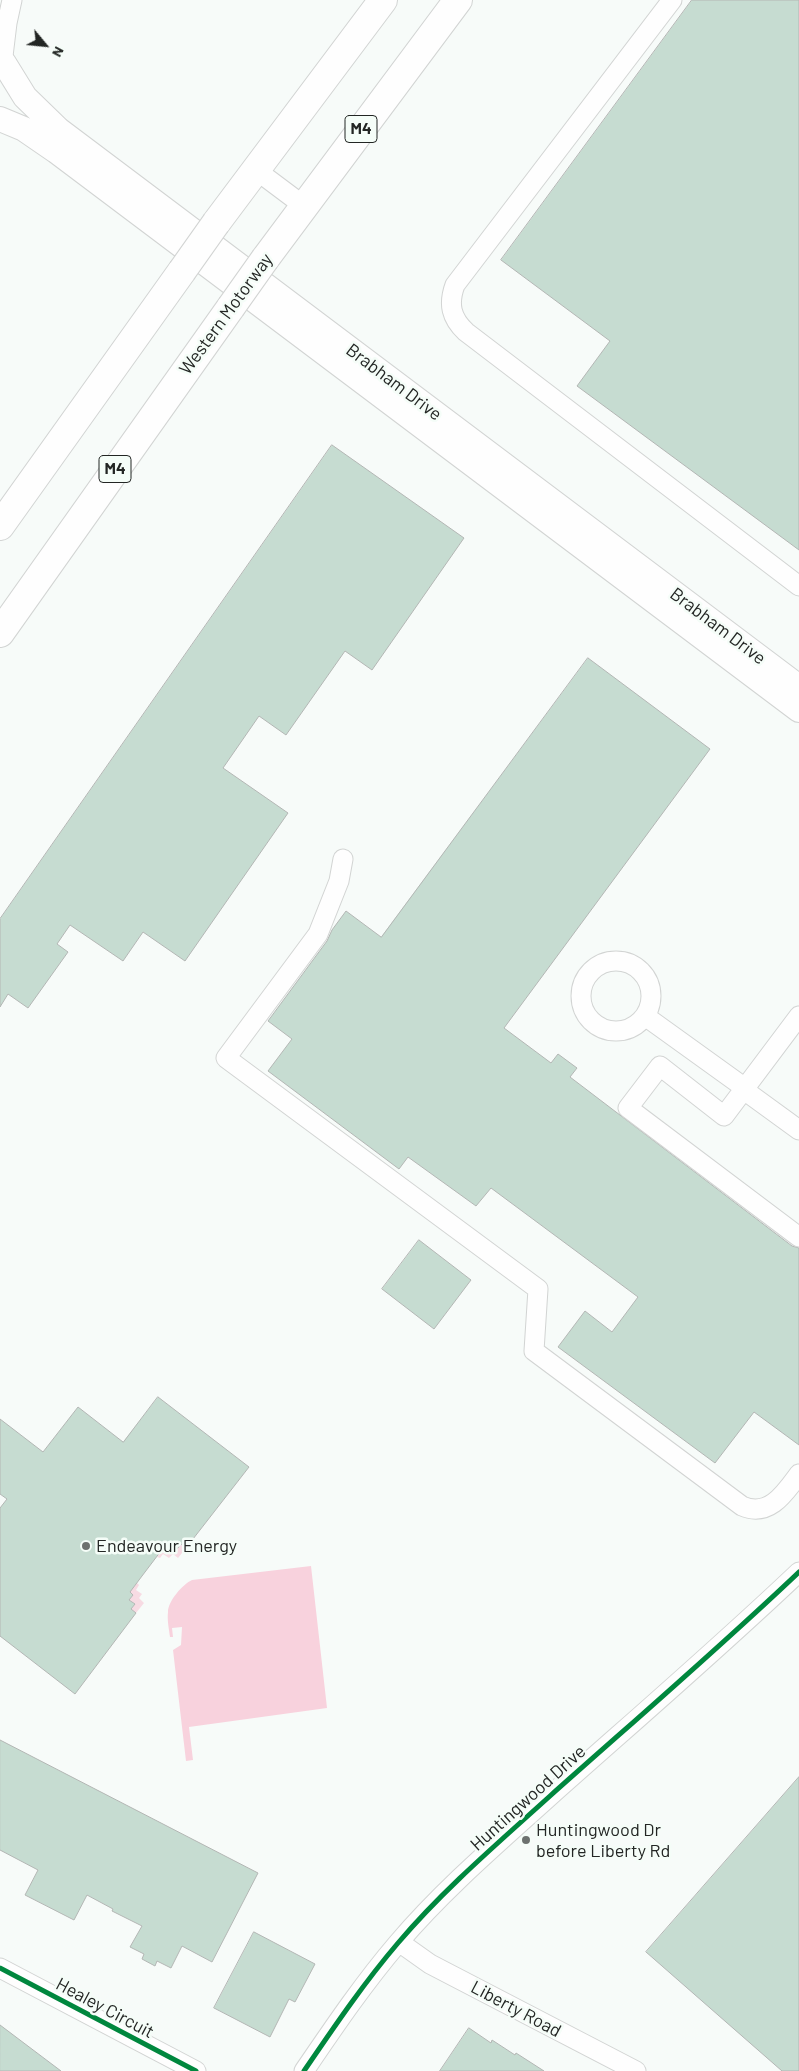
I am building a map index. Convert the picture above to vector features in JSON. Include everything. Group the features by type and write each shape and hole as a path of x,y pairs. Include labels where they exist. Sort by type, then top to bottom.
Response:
{"highway":[{"path":"0,526 216,223 383,0"},
{"name":"Western Motorway","path":"0,633 265,259 458,0"}],"main road":[{"path":"0,87 4,72 3,55"},
{"name":"Brabham Drive","path":"3,55 26,96 58,130 799,687"},
{"name":"Brabham Drive","path":"0,119 24,129 56,151 799,710"}],"street":[{"path":"3,55 12,0"},
{"path":"672,0 456,285 451,306 456,322 466,332 799,586"},
{"path":"256,170 304,206"},
{"path":"343,859 339,881 318,934 226,1058 538,1289 534,1351 742,1506 755,1510 773,1504 784,1494 799,1474"},
{"path":"645,1016 747,1086 799,1117"},
{"path":"799,1016 724,1116 660,1066 628,1108 799,1237"},
{"path":"747,1086 799,1130"},
{"name":"Huntingwood Drive","path":"304,2071 347,2008 399,1942 455,1884 501,1840 799,1572"},
{"name":"Liberty Road","path":"399,1942 430,1964 636,2071"},
{"name":"Healey Circuit","path":"0,1968 196,2071"}],"shaded area":[{"path":"181,1544 186,1548 178,1558 173,1554 169,1558 163,1554 160,1558 157,1557 162,1551 159,1549 162,1546 168,1550 172,1545 177,1549"},
{"path":"311,1566 327,1708 189,1727 193,1760 186,1761 173,1650 181,1645 182,1627 172,1628 173,1637 170,1637 168,1621 170,1603 173,1598 180,1589 192,1580"},
{"path":"137,1583 139,1585 136,1590 142,1594 139,1598 144,1603 136,1613 131,1609 135,1604 129,1600 133,1595 128,1590 132,1589"}],"building":[{"path":"692,0 799,0 799,550 577,386 610,341 501,260"},
{"path":"332,445 464,538 372,670 345,651 286,735 259,716 223,768 288,813 185,961 143,932 123,961 70,925 57,944 68,952 28,1008 8,994 0,1007 0,919"},
{"path":"588,658 710,749 504,1028 551,1063 558,1054 577,1068 570,1077 792,1246 799,1248 799,1445 754,1412 715,1463 558,1347 585,1311 612,1332 638,1297 491,1188 476,1206 408,1157 399,1169 268,1071 292,1039 268,1021 327,941 332,930 346,911 381,937"},
{"path":"419,1240 471,1280 434,1329 382,1289"},
{"name":"Endeavour Energy","path":"158,1397 249,1467 186,1548 181,1544 177,1549 172,1545 168,1550 164,1547 130,1592 133,1595 129,1600 135,1604 131,1609 136,1613 75,1694 0,1636 0,1508 7,1499 0,1494 0,1419 43,1452 78,1407 123,1442"},
{"path":"0,1740 258,1873 212,1962 182,1946 171,1968 157,1961 155,1966 142,1959 144,1954 130,1947 142,1926 112,1911 113,1909 87,1895 74,1920 25,1895 38,1870 0,1850"},
{"path":"799,1777 799,2071 782,2071 646,1952"},
{"path":"254,1932 315,1964 295,2002 289,1999 270,2037 214,2008"},
{"path":"0,2025 61,2071 0,2071"},
{"path":"469,2028 491,2043 492,2040 544,2071 440,2071"}],"cycle path":[{"path":"304,2071 373,1974 433,1904 491,1849 707,1657 799,1572"},
{"path":"0,1968 196,2071"}],"place":[{"name":"Endeavour Energy","path":"86,1546"},
{"name":"Huntingwood Dr before Liberty Rd","path":"526,1840"}]}
